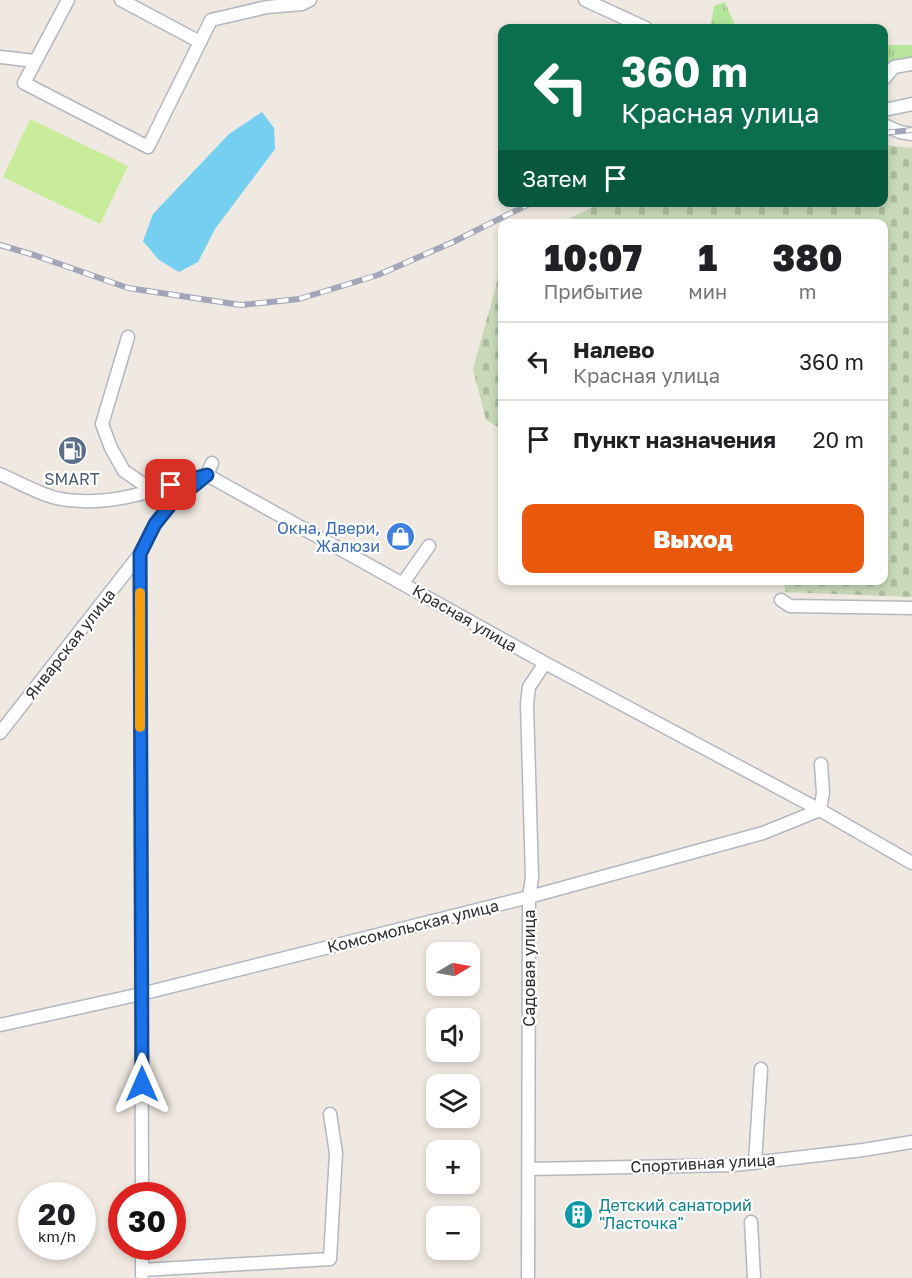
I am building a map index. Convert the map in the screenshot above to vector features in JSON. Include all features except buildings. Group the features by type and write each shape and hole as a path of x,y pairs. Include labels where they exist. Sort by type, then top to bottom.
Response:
{"street":[{"path":"68,0 24,83 148,147 211,21 267,7 302,4 310,0"},
{"path":"121,0 200,42"},
{"path":"585,0 606,5 639,24"},
{"path":"0,57 35,61"},
{"path":"888,74 894,67 912,64"},
{"path":"888,109 912,104"},
{"path":"888,127 912,134"},
{"path":"128,337 102,423 111,448 124,471 152,490"},
{"path":"0,474 55,497 93,502 117,500 207,475 212,463"},
{"name":"Январская улица","path":"0,734 140,554 155,524 171,504 207,475"},
{"name":"Красная улица","path":"207,475 545,663 820,810 912,863"},
{"path":"403,583 429,546"},
{"path":"140,554 142,1182"},
{"path":"785,603 912,608"},
{"name":"Садовая улица","path":"528,1278 529,897 532,878 527,704 529,687 545,663"},
{"path":"820,810 823,793 821,764"},
{"name":"Комсомольская улица","path":"0,1025 141,994 529,897 763,833 820,810"},
{"path":"754,1163 761,1069"},
{"path":"142,1274 330,1258 336,1153 330,1114"},
{"name":"Спортивная улица","path":"529,1169 734,1165 912,1142"},
{"path":"751,1222 754,1278"}],"green space":[{"path":"725,2 734,24 711,24 714,6"},
{"path":"888,45 912,45 912,64 888,74"},
{"path":"30,119 128,166 100,224 3,177"},
{"path":"888,145 912,148 912,597 785,592 784,585 888,585 888,219 568,219 593,207 888,207"},
{"path":"498,279 498,427 486,420 473,369"}],"water":[{"path":"262,112 274,128 275,149 215,229 198,262 179,272 159,260 143,241 153,214 229,134"}],"railway":[{"path":"888,133 912,130"},
{"path":"499,219 523,207"},
{"path":"0,245 128,288 241,305 299,299 378,275 498,220"}],"slow traffic":[{"path":"140,593 140,727"}],"place":[{"name":"SMART","path":"72,451"},
{"name":"Окна, Двери, Жалюзи","path":"401,537"},
{"name":"Детский санаторий \"Ласточка\"","path":"578,1214"}],"route":[{"path":"142,1084 140,554 155,524 171,504 207,475 171,485"}]}
